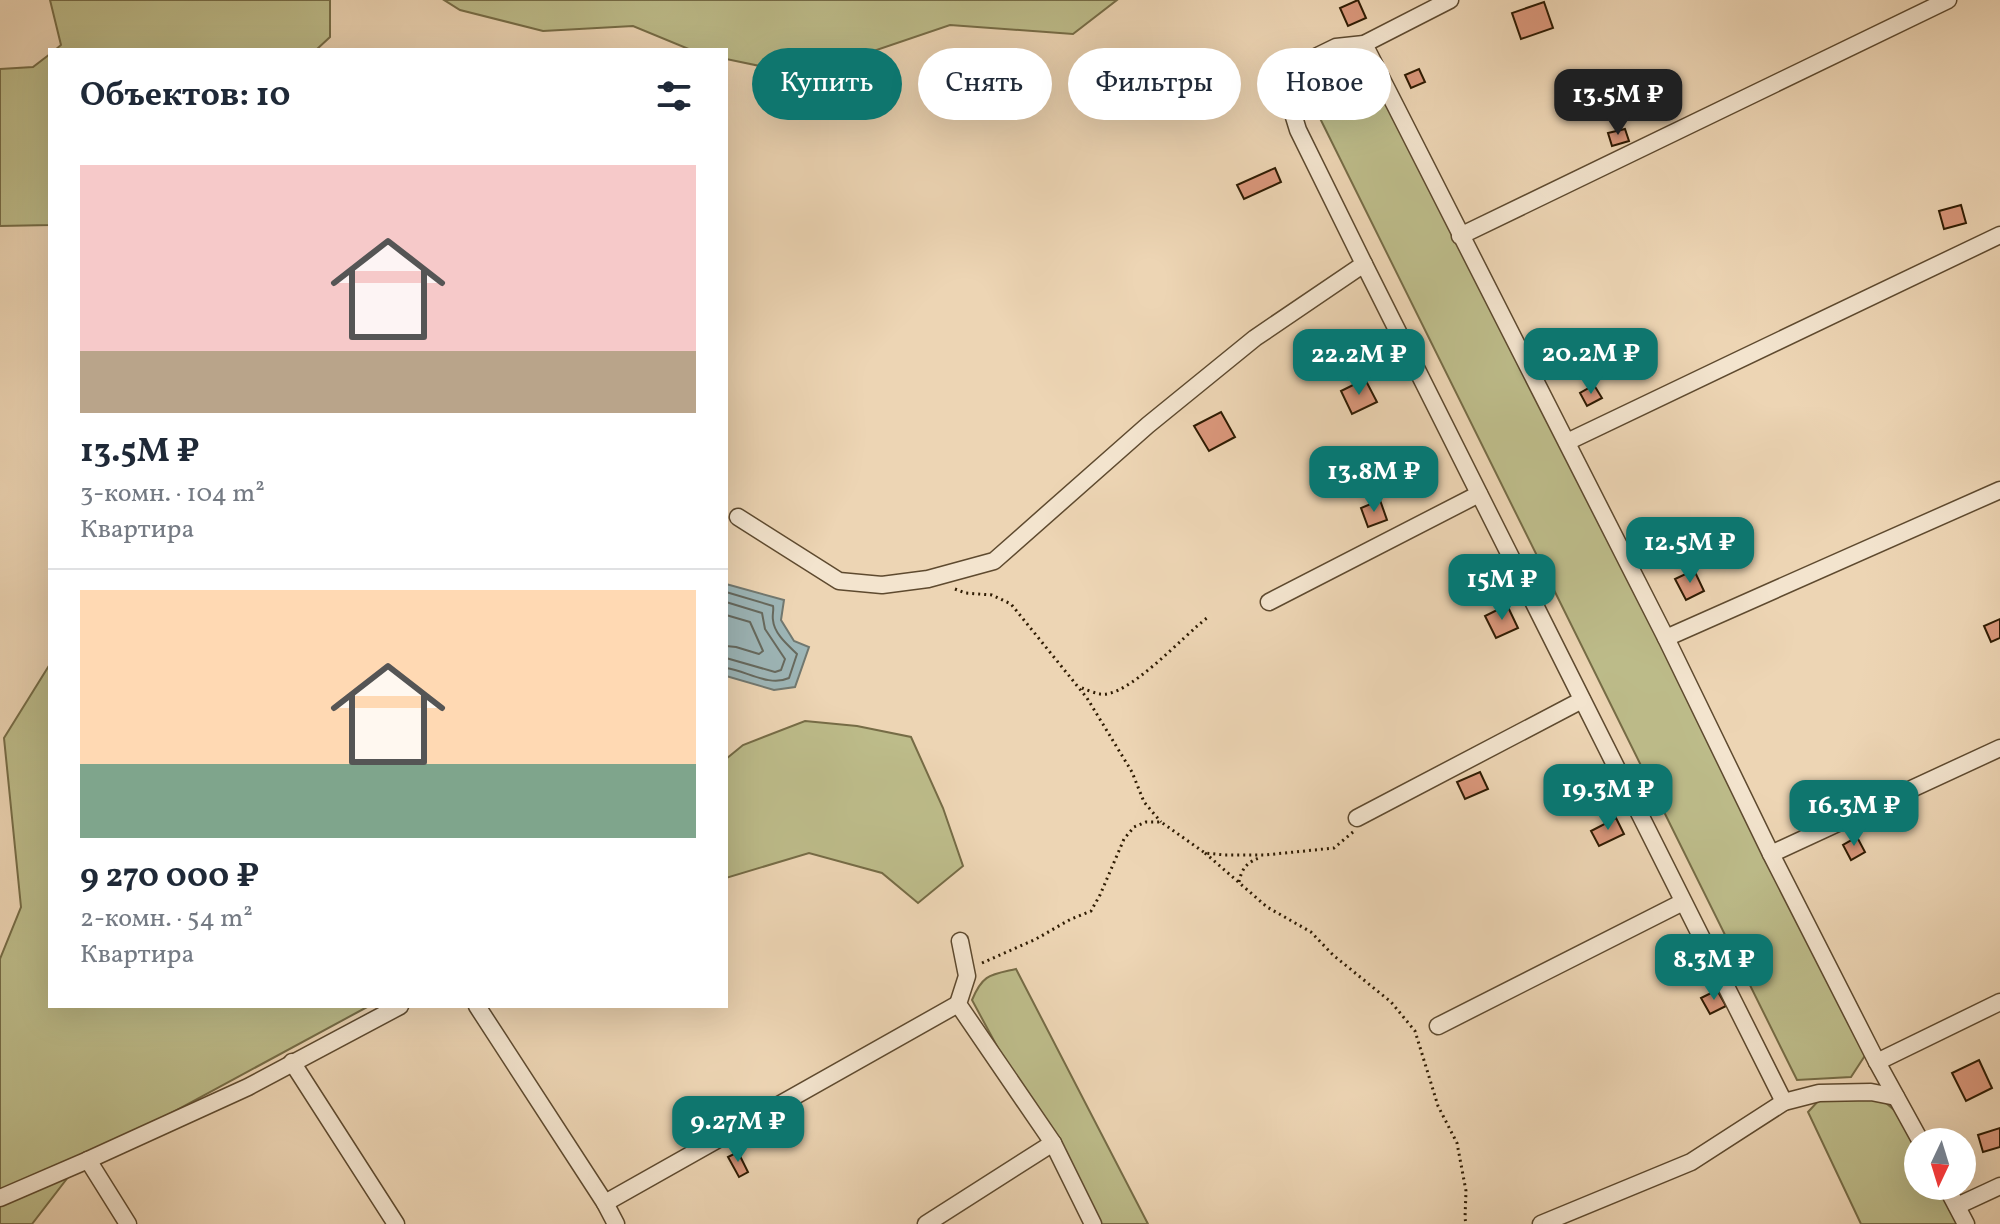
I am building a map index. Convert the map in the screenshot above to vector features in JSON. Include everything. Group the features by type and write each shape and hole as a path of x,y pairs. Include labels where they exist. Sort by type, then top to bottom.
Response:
{"street":[{"path":"1450,0 1364,44 1336,47 1301,64 1291,83 1290,104 1298,130 1364,264 1784,1102"},
{"path":"1460,236 1948,0"},
{"path":"1364,44 1666,638 1771,854 1913,1128"},
{"path":"1567,442 2000,235"},
{"path":"738,517 839,581 882,585 928,579 994,561 1148,425 1255,338 1364,264"},
{"path":"1666,638 2000,490"},
{"path":"1269,602 1479,494"},
{"path":"1357,818 1582,700"},
{"path":"1771,854 2000,748"},
{"path":"1438,1026 1683,902"},
{"path":"605,1203 958,1004 967,976 960,941"},
{"path":"1877,1062 2000,1002"},
{"path":"958,1004 1053,1143 1093,1224"},
{"path":"0,1198 248,1087 396,1008"},
{"path":"478,1008 616,1224"},
{"path":"292,1062 396,1224"},
{"path":"1541,1224 1691,1162 1784,1102 1819,1093 1871,1092 1896,1097"},
{"path":"926,1224 1053,1143"},
{"path":"88,1160 128,1224"},
{"path":"1957,1206 2000,1186"},
{"path":"1954,1200 1966,1224"}],"path":[{"path":"928,579 965,593 992,595 1011,604 1087,698 1132,772 1144,802 1161,822 1205,853 1267,907 1311,932 1333,955 1391,1002 1415,1031 1438,1106 1457,1143 1466,1191 1466,1224"},
{"path":"1078,687 1102,695 1124,688 1207,618"},
{"path":"1205,853 1265,855 1334,848 1356,830 1357,818"},
{"path":"967,976 984,961 1091,911 1124,839 1134,827 1146,822 1161,822"},
{"path":"1239,883 1241,871 1249,862 1265,855"}],"shaded area":[{"path":"50,0 330,0 330,37 318,48 57,48 61,45"},
{"path":"444,0 1117,0 1073,34 950,25 882,48 752,48 752,64 728,59 728,48 686,48 633,26 543,31 460,10"},
{"path":"48,56 48,225 0,226 0,69 33,67"},
{"path":"1391,104 1866,1054 1851,1077 1797,1080 1321,120 1391,120"},
{"path":"48,667 48,1008 365,1008 79,1163 32,1224 0,1224 0,959 21,907 4,738"},
{"path":"805,721 857,726 911,737 943,808 963,866 918,903 882,873 809,853 728,877 728,757 743,745"},
{"path":"1016,969 1148,1224 1093,1224 972,1000 988,977"},
{"path":"1879,1097 1908,1122 1911,1128 1904,1128 1904,1200 1947,1200 1958,1224 1861,1224 1808,1112 1821,1098"}],"water":[{"path":"728,585 784,600 781,620 794,641 809,647 795,687 774,690 728,677"}],"building":[{"path":"1358,0 1366,18 1348,26 1340,8"},
{"path":"1544,2 1553,28 1521,39 1512,13"},
{"path":"1419,69 1425,82 1411,88 1405,75"},
{"path":"1625,129 1629,141 1612,146 1608,133"},
{"path":"1275,168 1281,182 1244,199 1237,185"},
{"path":"1961,205 1966,223 1944,229 1939,211"},
{"path":"1365,379 1377,402 1352,414 1341,391"},
{"path":"1594,385 1602,398 1587,406 1580,393"},
{"path":"1221,412 1235,437 1209,451 1194,426"},
{"path":"1380,500 1387,520 1368,527 1361,508"},
{"path":"1694,570 1704,591 1686,600 1675,579"},
{"path":"1507,605 1518,628 1496,638 1485,616"},
{"path":"2000,619 2000,638 1991,642 1984,626"},
{"path":"1480,772 1488,789 1465,799 1457,782"},
{"path":"1616,818 1624,834 1599,846 1591,831"},
{"path":"1857,837 1865,852 1851,860 1843,845"},
{"path":"1717,990 1726,1006 1710,1014 1701,998"},
{"path":"1979,1060 1992,1088 1966,1101 1952,1073"},
{"path":"2000,1128 2000,1147 1983,1152 1978,1135"},
{"path":"738,1152 748,1172 739,1177 728,1157"}]}
